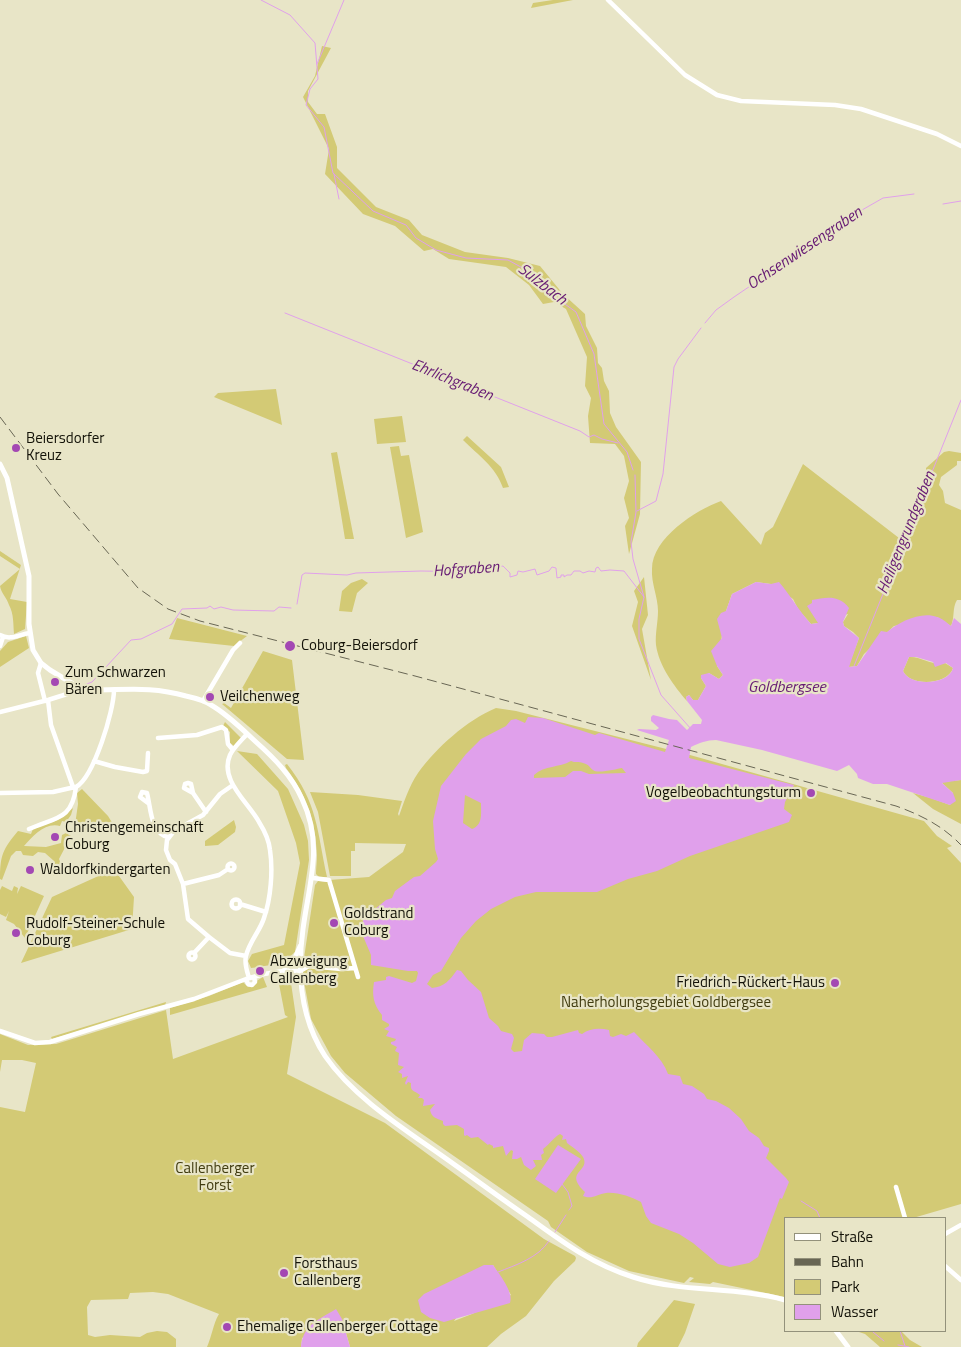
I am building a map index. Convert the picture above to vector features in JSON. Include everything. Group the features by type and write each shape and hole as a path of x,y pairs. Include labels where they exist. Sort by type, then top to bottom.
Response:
{"street":[{"path":"608,0 685,74 717,95 741,101 835,105 861,109 937,134 961,146"},
{"path":"0,464 7,478 30,576 30,633 34,650 41,663 83,689"},
{"path":"0,646 2,636 12,638 30,633"},
{"path":"204,701 233,650 240,643"},
{"path":"30,829 60,817 70,809 75,797 75,787 51,725 38,673 41,663"},
{"path":"0,712 83,689 154,689 204,701 219,710 274,759 293,783 308,812 313,834 314,858 313,878 302,941 300,967 302,995 310,1027 324,1054 340,1076 382,1112 568,1246 611,1270 650,1282 748,1293 784,1300"},
{"path":"0,793 53,792 75,787 84,780 94,761 107,727 114,700 114,690"},
{"path":"158,738 197,735 222,727 226,730 228,744 233,750"},
{"path":"247,734 229,757 228,771 233,785 260,823 270,848 270,874 266,912 246,956 250,978"},
{"path":"94,761 115,768 143,772 147,771 148,753"},
{"path":"233,785 220,794 206,812 196,820 176,829 168,837 166,845 167,854 183,884 188,919 209,938 233,954 246,956"},
{"path":"193,793 206,812"},
{"path":"148,803 155,828 163,836 168,837"},
{"path":"183,884 219,875 228,869"},
{"path":"313,878 329,880 358,977"},
{"path":"240,904 266,912"},
{"path":"194,953 209,938"},
{"path":"282,971 295,958 302,941"},
{"path":"0,1031 35,1043 50,1042 194,999 250,978 309,966 341,969 355,968"},
{"path":"288,967 300,967"},
{"path":"896,1187 904,1217"},
{"path":"946,1233 961,1225"},
{"path":"946,1267 961,1280"},
{"path":"837,1332 848,1347"}],"green space":[{"path":"573,0 531,8 533,3"},
{"path":"322,46 331,48 308,91 308,102 317,114 325,114 337,147 337,168 376,207 409,220 422,235 465,252 508,258 540,266 563,294 585,314 586,326 597,348 598,363 602,368 604,381 609,391 610,413 616,427 641,462 640,514 629,554 625,526 629,518 624,498 629,481 624,456 615,444 590,443 588,416 591,398 585,386 587,357 566,309 554,302 543,304 529,285 506,267 449,259 433,249 424,251 395,226 363,214 325,174 329,149 303,97 315,76"},
{"path":"276,389 282,425 214,397 218,393"},
{"path":"402,416 406,442 377,444 374,419"},
{"path":"467,436 501,467 509,487 503,488 491,468 463,440"},
{"path":"399,446 401,456 409,455 423,532 406,538 390,447"},
{"path":"337,452 354,539 345,539 331,453"},
{"path":"944,452 961,453 961,461 957,461 957,465 941,477 939,485 943,491 945,503 961,510 961,600 957,600 955,603 951,626 937,617 894,626 864,654 857,666 848,667 859,638 844,626 843,622 848,614 811,624 798,609 793,599 771,584 756,582 732,594 726,611 717,666 723,675 719,679 709,673 701,678 706,686 698,700 693,700 689,695 686,697 687,701 668,675 660,660 656,645 658,606 653,585 652,569 659,547 667,536 688,518 721,501 761,545 765,533 773,527 803,464 899,538 903,537 910,521 910,511 926,482 926,468"},
{"path":"0,551 21,565 20,569 0,556"},
{"path":"20,569 10,599 27,602 25,629 14,634 12,612 0,586"},
{"path":"644,577 648,615 642,629 651,680 632,626 638,602 634,591"},
{"path":"362,579 368,583 357,593 352,612 339,611 342,591 351,583"},
{"path":"177,618 247,636 234,646 169,639"},
{"path":"26,636 29,648 0,667 0,651 8,642"},
{"path":"263,651 292,660 304,760 287,759 222,704 224,703 231,708"},
{"path":"909,657 936,664 945,663 953,668 950,674 937,681 921,682 913,680 903,671"},
{"name":"Naherholungsgebiet Goldbergsee","path":"496,708 516,711 690,755 924,821 937,836 952,846 947,848 961,863 961,1204 916,1217 784,1217 784,1297 713,1282 710,1284 689,1282 694,1278 690,1277 684,1283 629,1271 587,1252 551,1227 548,1221 396,1116 345,1073 331,1056 311,1019 302,971 315,885 318,881 328,882 329,880 369,877 403,852 406,844 355,843 355,851 351,851 351,876 330,876 318,812 310,792 358,795 402,801 399,816 415,778 425,764 463,727"},
{"path":"225,722 241,738 234,746 230,743 230,732 223,726"},
{"path":"237,751 257,754 288,789 304,825 308,841 309,860 295,952 280,962 251,968 248,961 252,954 284,945 300,863 296,843 278,791"},
{"path":"287,764 297,778 311,805 327,877 319,877 316,874 317,855 312,819 305,799 286,768 285,765"},
{"path":"961,780 961,824 933,809 913,793 950,805 953,793 941,782"},
{"path":"82,789 108,816 116,829 103,833 74,832 78,804 77,793"},
{"path":"73,808 66,822 62,821 60,826 55,825 44,828 35,834 24,846 46,847 61,843 62,835 66,833 71,836 59,859 63,869 54,876 51,873 54,861 45,853 38,852 33,856 23,855 21,851 16,851 11,856 2,880 0,879 3,853 18,831 31,834 33,829 58,820"},
{"path":"234,820 235,832 218,845 205,846 205,841"},
{"path":"114,869 134,897 132,929 21,963 52,897"},
{"path":"2,886 12,891 14,886 18,888 17,894 21,886 44,896 25,938 14,924 6,920 9,911 6,917 0,914 0,890"},
{"path":"263,977 267,987 170,1015 170,1008 209,996 243,982 248,987 253,987"},
{"name":"Callenberger Forst","path":"291,983 296,1017 287,1074 385,1123 544,1239 575,1256 575,1261 554,1281 526,1316 487,1347 350,1347 342,1319 302,1338 301,1347 207,1347 219,1314 168,1294 153,1292 130,1293 128,1299 91,1300 87,1307 88,1335 95,1337 110,1335 140,1337 157,1331 167,1332 176,1339 176,1347 0,1347 0,1107 25,1112 36,1063 22,1060 2,1060 0,1072 0,1034 28,1045 56,1044 166,1010 173,1059 288,1017 285,1015 279,984","holes":["493,1265 511,1295 472,1314 454,1321"]},
{"path":"166,1002 165,1006 52,1039 51,1037"},
{"path":"674,1300 695,1304 678,1347 637,1347 638,1343"},
{"path":"859,1332 902,1332 910,1340 922,1347 880,1347 865,1334"}],"water":[{"name":"Goldbergsee","path":"756,582 771,584 779,582 811,624 818,623 807,606 812,603 812,600 832,598 841,601 849,608 843,622 844,626 859,638 849,667 857,666 881,631 887,632 911,618 924,615 941,618 951,626 954,618 961,624 961,780 942,783 953,793 956,801 950,805 887,784 873,784 858,778 849,765 837,771 762,750 716,740 700,743 691,747 689,758 794,785 785,802 784,809 792,815 789,822 690,856 657,871 628,879 597,892 536,892 515,897 491,909 476,921 461,938 441,971 433,975 427,984 432,988 443,985 457,970 461,971 481,992 489,1018 501,1031 512,1034 514,1038 511,1049 514,1052 522,1051 524,1040 532,1033 552,1037 578,1030 582,1034 602,1029 609,1030 610,1036 613,1037 621,1034 626,1036 634,1032 658,1057 668,1074 680,1076 683,1084 692,1086 704,1094 707,1099 716,1101 729,1108 741,1119 749,1131 759,1138 764,1146 769,1148 766,1158 789,1182 782,1199 780,1198 758,1257 749,1263 730,1267 718,1264 679,1234 651,1223 646,1216 641,1202 615,1193 606,1193 592,1197 583,1196 585,1192 579,1185 577,1176 584,1166 583,1157 567,1143 566,1139 562,1140 563,1136 560,1134 543,1149 542,1160 533,1160 536,1166 531,1170 524,1165 521,1157 512,1159 513,1151 511,1150 506,1156 503,1146 493,1148 493,1146 488,1145 478,1137 471,1138 467,1135 465,1136 464,1129 457,1125 445,1126 443,1121 433,1116 430,1110 435,1104 423,1106 424,1100 418,1098 420,1095 412,1089 411,1083 408,1082 406,1085 405,1083 408,1076 402,1078 402,1074 398,1072 404,1067 398,1065 399,1053 395,1051 397,1047 391,1044 396,1039 386,1036 389,1031 384,1029 389,1024 382,1020 382,1015 373,995 374,982 386,980 386,977 389,976 412,983 416,981 418,973 417,971 371,965 371,955 363,936 363,919 386,900 392,898 395,891 414,877 420,876 436,862 438,859 435,849 433,821 441,786 466,754 481,739 506,726 511,720 516,719 525,723 528,717 543,718 595,735 599,733 665,752 669,740 637,730 656,730 659,728 651,721 653,715 677,720 687,730 693,724 701,724 702,720 686,697 689,695 693,700 698,700 706,686 701,675 709,673 719,679 723,675 711,651 722,638 717,619 721,613 726,611 732,594","holes":["909,657 933,662 935,667 946,663 953,668 950,674 944,678 937,681 921,682 913,680 903,671","571,761 581,762 599,772 622,768 626,773 589,774 573,771 565,777 534,778 534,775 538,772","465,795 481,803 481,815 480,822 472,829 463,823"]},
{"path":"558,1145 581,1159 556,1193 535,1179"},
{"path":"484,1265 493,1265 499,1273 510,1294 510,1303 444,1322 430,1318 421,1312 418,1300 424,1294"},
{"path":"336,1309 342,1319 350,1347 301,1347 302,1339 308,1328"}],"waterway":[{"name":"Sulzbach","path":"261,0 290,15 315,43 318,79 310,89 306,105 324,127 333,173 373,211 406,225 416,238 436,250 466,258 508,260 530,272 548,292 576,312 594,354 604,424 627,452 633,470"},
{"path":"317,64 344,0"},
{"name":"Sulzbach","path":"334,174 339,199"},
{"name":"Ochsenwiesengraben","path":"705,323 716,310 734,297 862,210 883,198 914,194"},
{"name":"Ochsenwiesengraben","path":"943,204 961,201"},
{"name":"Ehrlichgraben","path":"285,313 580,431 589,437 594,435 618,443"},
{"name":"Ochsenwiesengraben","path":"637,511 656,501 663,474 674,367 701,328"},
{"name":"Heiligengrundgraben","path":"854,666 961,400"},
{"name":"Sulzbach","path":"635,475 636,512 631,542 633,559 644,597 639,619 639,639 661,695 691,729"},
{"name":"Hofgraben","path":"297,604 302,575 305,573 347,575 356,573 421,571 480,572 482,569 489,571 489,566 492,565 497,567 503,566 510,573 510,577 517,575 518,571 523,572 535,569 537,575 549,571 552,567 556,568 557,578 561,577 561,575 564,575 564,577 571,575 574,571 583,573 595,572 598,567 601,571 624,571 644,597"},
{"name":"Hofgraben","path":"84,685 92,682 131,640 141,639 172,624 182,609 207,608 210,606 214,609 221,607 233,610 274,611 279,607 291,608"},
{"path":"562,1184 568,1192 572,1206 569,1210"},
{"name":"Sulzbach","path":"801,1201 817,1211 820,1217"},
{"path":"555,1232 566,1215"},
{"path":"498,1272 533,1256 549,1241"},
{"name":"Sulzbach","path":"873,1332 884,1341"},
{"name":"Sulzbach","path":"900,1332 905,1346"},
{"name":"Sulzbach","path":"898,1345 909,1347"}],"railway":[{"path":"0,417 58,494 138,588 168,609 200,621 415,676 896,806 931,822 947,832 961,845"}],"place":[{"name":"Beiersdorfer Kreuz","path":"16,448"},
{"name":"Coburg-Beiersdorf","path":"290,646"},
{"name":"Zum Schwarzen Bären","path":"55,682"},
{"name":"Veilchenweg","path":"210,697"},
{"name":"Vogelbeobachtungsturm","path":"811,793"},
{"name":"Christengemeinschaft Coburg","path":"55,837"},
{"name":"Waldorfkindergarten","path":"30,870"},
{"name":"Goldstrand Coburg","path":"334,923"},
{"name":"Rudolf-Steiner-Schule Coburg","path":"16,933"},
{"name":"Abzweigung Callenberg","path":"260,971"},
{"name":"Friedrich-Rückert-Haus","path":"835,983"},
{"name":"Forsthaus Callenberg","path":"284,1273"},
{"name":"Ehemalige Callenberger Cottage","path":"227,1327"}]}
